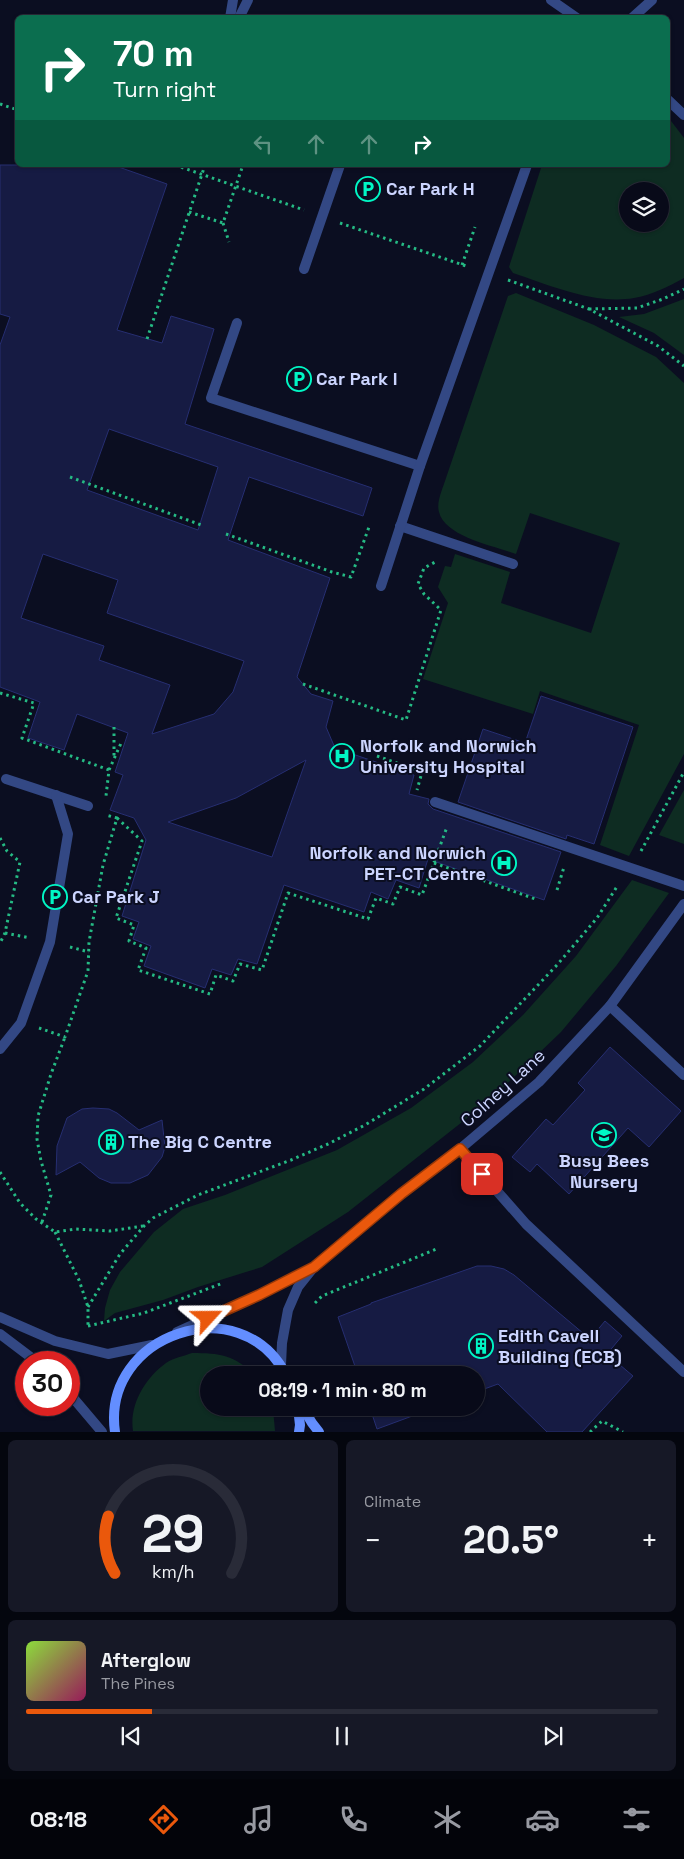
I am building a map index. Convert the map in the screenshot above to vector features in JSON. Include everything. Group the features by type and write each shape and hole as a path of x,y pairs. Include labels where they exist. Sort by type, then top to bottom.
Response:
{"street":[{"path":"230,15 233,0"},
{"path":"240,15 248,0"},
{"path":"551,0 574,15"},
{"path":"635,15 652,0"},
{"path":"670,102 684,115"},
{"path":"304,269 339,167"},
{"path":"381,586 420,466 527,167"},
{"path":"238,323 212,398 420,466"},
{"path":"400,526 513,564"},
{"path":"6,779 88,806"},
{"path":"0,1049 21,1023 50,942 68,834 56,795"},
{"path":"435,802 684,886"},
{"name":"Colney Lane","path":"281,1365 282,1343 288,1310 298,1287 314,1267 401,1194 460,1149 539,1082 610,1006 684,904"},
{"path":"610,1006 684,1075"},
{"path":"460,1149 526,1224 684,1372"},
{"name":"Colney Lane","path":"115,1432 114,1421 118,1392 132,1366 152,1346 314,1267"},
{"path":"0,1317 55,1341 108,1354 152,1346"},
{"name":"Colney Lane","path":"175,1334 198,1328 222,1329 244,1336 264,1348 281,1365"},
{"path":"0,1334 22,1351"},
{"path":"80,1406 102,1432"},
{"path":"299,1416 299,1432"},
{"path":"308,1416 319,1432"}],"path":[{"path":"0,104 15,109"},
{"path":"147,339 204,167"},
{"path":"229,242 223,223 242,167"},
{"path":"189,212 223,223"},
{"path":"462,265 474,227"},
{"path":"490,273 589,310 658,346 684,366"},
{"path":"589,310 637,308 664,299 684,289"},
{"path":"70,477 204,526"},
{"path":"226,534 351,577 369,528"},
{"path":"303,684 406,720 441,610 424,594 418,584 424,568 434,561 440,561"},
{"path":"114,727 114,759"},
{"path":"108,770 122,741"},
{"path":"376,756 422,772 417,790 436,797 435,802"},
{"path":"88,1306 120,1254 153,1218 198,1195 291,1160 365,1125 424,1089 480,1046 557,965 598,918 648,840 684,772"},
{"path":"118,818 142,840 116,918 134,926 129,941 146,948 138,970 210,994 216,975 233,981 240,964 262,970 288,893 368,919 376,898 393,904 400,887 422,895 448,823"},
{"path":"0,838 7,850 20,862 5,933 0,943"},
{"path":"434,863 538,900"},
{"path":"42,1222 51,1195 41,1161 37,1138 38,1116 88,971"},
{"path":"38,1028 65,1037"},
{"path":"0,1172 20,1203 56,1232 88,1306 88,1326 144,1313 224,1283"},
{"path":"56,1232 76,1230 110,1231 144,1226"},
{"path":"312,1306 322,1296 439,1248"},
{"path":"590,1432 602,1421 623,1432"}],"green space":[{"path":"670,120 684,138 684,278 647,295 634,298 604,299 572,293 513,273 509,267 541,167 670,167"},
{"path":"516,293 594,325 656,357 684,383 684,754 629,856 600,845 639,725 540,691 533,714 423,679 448,603 438,587 445,566 451,567 455,554 510,572 501,603 591,633 620,543 530,513 516,554 460,534 443,521 439,512 438,504 442,491 508,296"},
{"path":"684,299 684,355 654,333 619,317 644,314"},
{"path":"684,790 684,844 659,835"},
{"path":"632,880 669,893 616,966 561,1032 490,1100 348,1212 262,1267 163,1300 115,1313 104,1321 110,1290 120,1272 154,1232 183,1209 225,1195 337,1150 411,1108 473,1062 523,1015 576,956"},
{"path":"192,1353 211,1354 226,1356 244,1366 200,1366 200,1416 274,1416 275,1431 133,1431 132,1421 136,1402 145,1384 158,1369 175,1358"}],"building":[{"path":"0,165 15,165 15,167 119,167 167,184 117,330 162,343 171,316 214,329 185,424 372,488 363,516 249,477 228,540 330,578 297,677 311,694 333,701 326,727 335,748 414,775 409,794 429,799 428,804 433,809 561,852 544,900 428,859 419,888 396,880 388,899 371,892 364,912 284,885 257,964 238,959 231,975 212,969 205,988 144,966 151,946 133,939 139,922 122,916 146,840 134,818 110,810 123,775 115,772 128,733 77,714 64,750 28,738 40,702 0,687 0,345 10,317 0,314","holes":["109,429 218,467 198,530 87,490","43,554 118,580 107,613 244,661 233,692 214,714 152,734 170,685 99,660 104,646 21,618","306,760 272,857 168,822 236,798"]},
{"path":"541,696 633,727 594,844 567,835 566,839 458,802 483,729 525,743"},
{"path":"610,1047 681,1111 649,1147 628,1128 569,1194 537,1164 530,1172 512,1157 546,1119 553,1125 585,1090 578,1083"},
{"name":"The Big C Centre","path":"82,1109 109,1109 139,1130 162,1120 165,1147 162,1157 148,1175 130,1183 111,1183 99,1178 80,1162 56,1175 57,1146 67,1118"},
{"name":"Edith Cavell Building (ECB)","path":"477,1266 491,1266 504,1269 514,1275 590,1339 605,1321 622,1336 607,1354 633,1376 582,1432 547,1432 498,1384 485,1389 485,1366 355,1366 338,1317 371,1303"},
{"path":"373,1416 412,1416 377,1429"}],"place":[{"name":"Car Park H","path":"368,189"},
{"name":"Car Park I","path":"299,379"},
{"name":"Norfolk and Norwich University Hospital","path":"342,756"},
{"name":"Norfolk and Norwich PET-CT Centre","path":"504,863"},
{"name":"Car Park J","path":"55,897"},
{"name":"Busy Bees Nursery","path":"604,1135"},
{"name":"The Big C Centre","path":"111,1142"},
{"name":"Edith Cavell Building (ECB)","path":"481,1346"}],"route":[{"path":"208,1318 314,1267 401,1194 460,1149 482,1174"}]}
